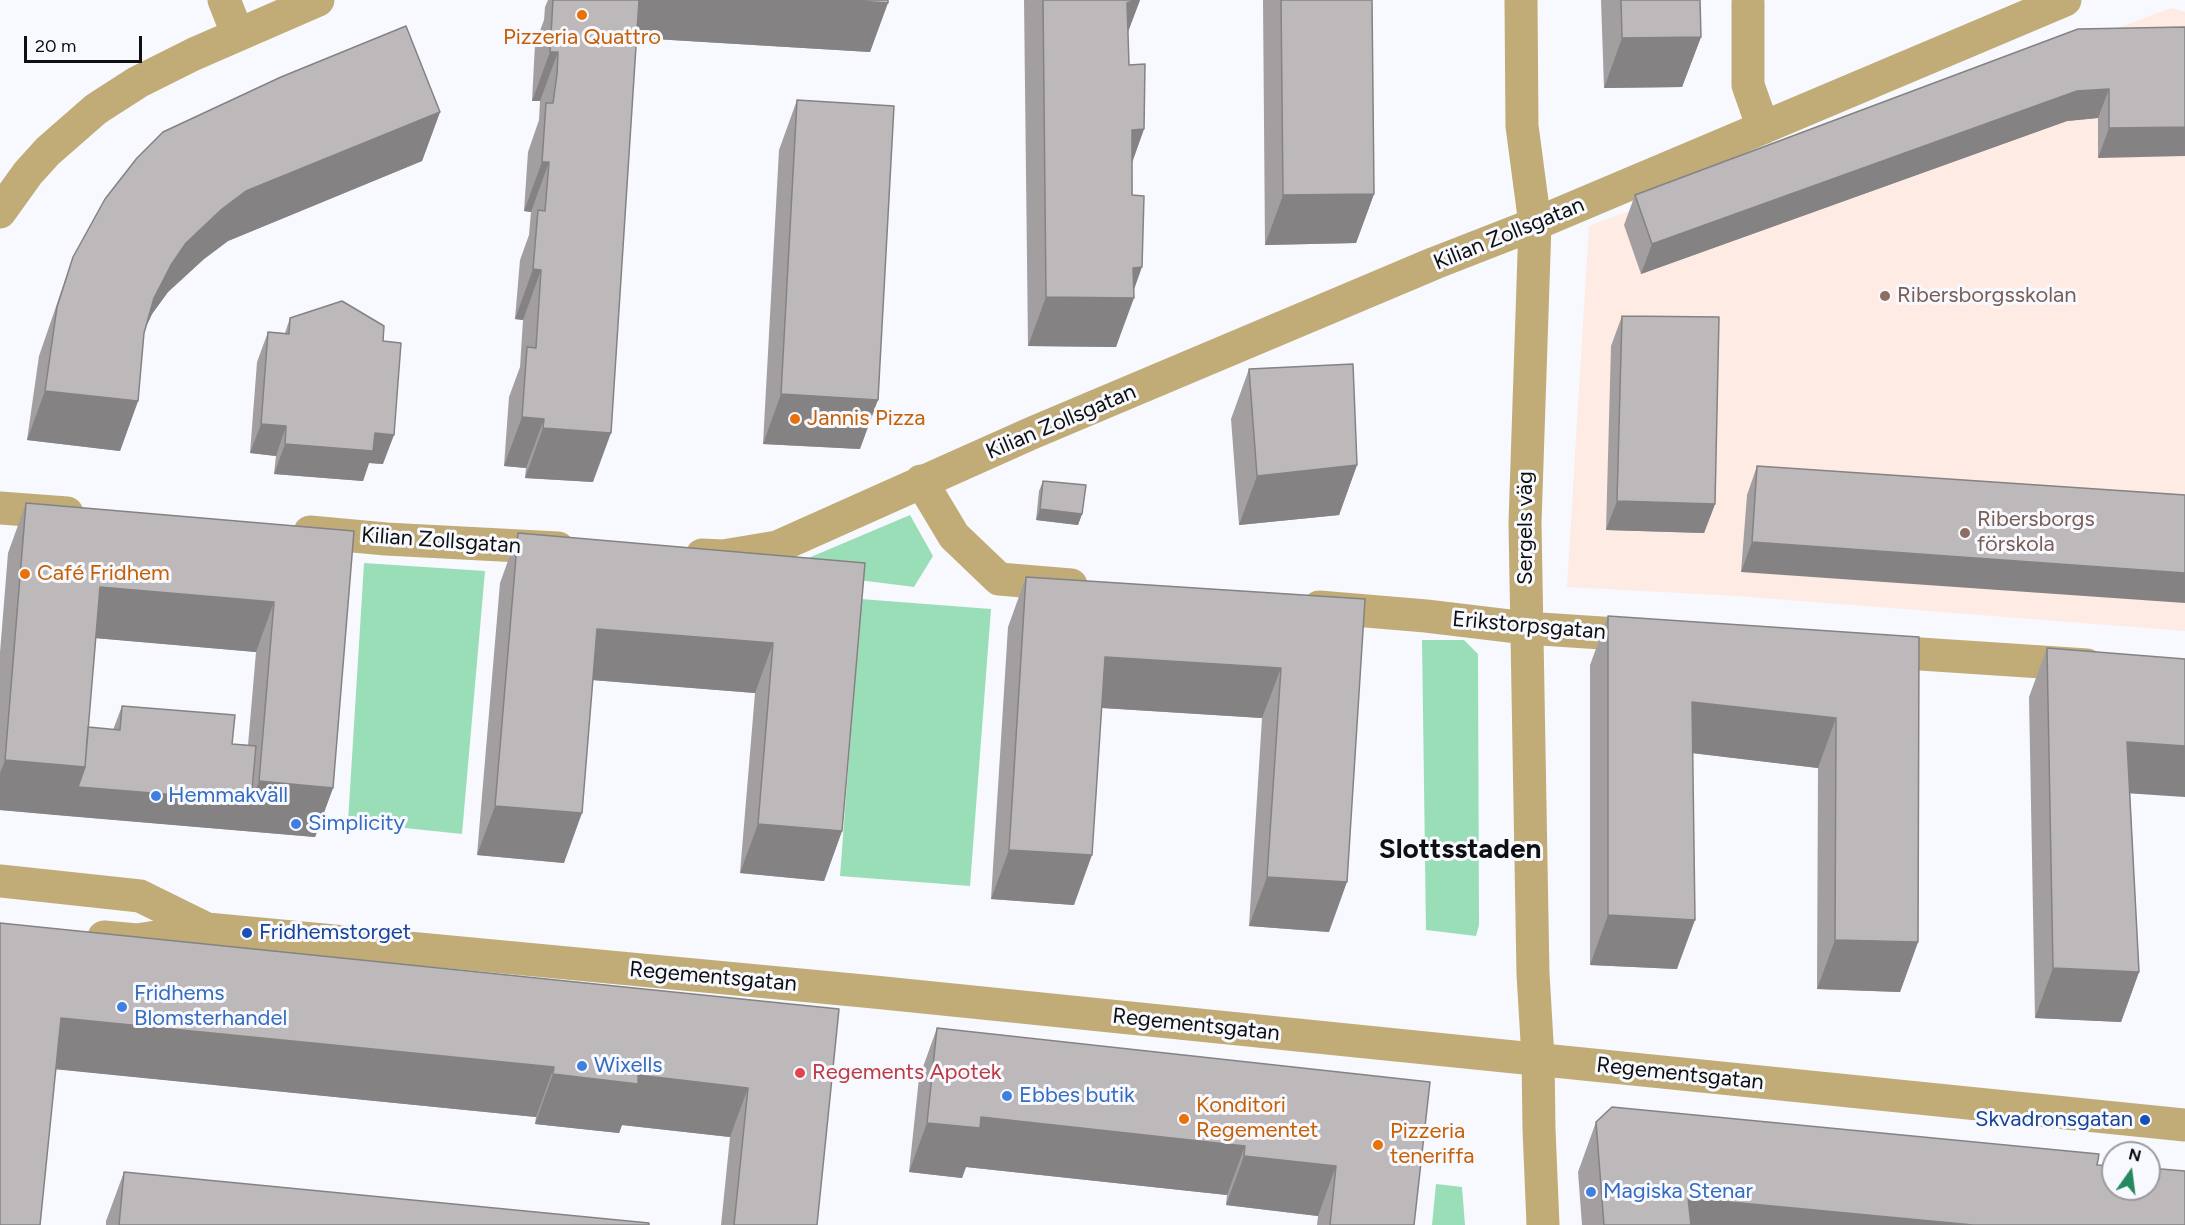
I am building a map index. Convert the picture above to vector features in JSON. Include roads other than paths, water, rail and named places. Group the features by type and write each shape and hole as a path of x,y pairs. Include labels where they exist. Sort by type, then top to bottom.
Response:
{"street":[{"path":"224,0 238,35"},
{"path":"0,212 28,173 48,151 96,109 138,82 318,0"},
{"name":"Sergels väg","path":"1521,0 1522,126 1535,224 1525,523 1533,974 1543,1225"},
{"name":"Kilian Zollsgatan","path":"677,554 723,556 777,547 921,481 1435,263 1535,224 2066,0"},
{"path":"1748,3 1748,85 1763,128"},
{"path":"921,481 954,536 999,579 1106,588"},
{"path":"0,508 95,515"},
{"name":"Kilian Zollsgatan","path":"284,530 386,539 584,549"},
{"name":"Erikstorpsgatan","path":"1296,605 1426,616 1526,628 1679,638"},
{"path":"1844,649 2114,667"},
{"name":"Regementsgatan","path":"0,881 140,896 207,929"},
{"name":"Regementsgatan","path":"80,935 137,940 207,929 862,991 2185,1125"}],"place":[{"name":"Pizzeria Quattro","path":"582,15"},
{"name":"Ribersborgsskolan","path":"1885,296"},
{"name":"Jannis Pizza","path":"795,419"},
{"name":"Ribersborgs förskola","path":"1965,533"},
{"name":"Café Fridhem","path":"25,574"},
{"name":"Hemmakväll","path":"156,796"},
{"name":"Simplicity","path":"296,824"},
{"name":"Fridhemstorget","path":"247,933"},
{"name":"Fridhems Blomsterhandel","path":"122,1007"},
{"name":"Wixells","path":"582,1066"},
{"name":"Regements Apotek","path":"800,1073"},
{"name":"Ebbes butik","path":"1007,1096"},
{"name":"Konditori Regementet","path":"1184,1119"},
{"name":"Skvadronsgatan","path":"2145,1120"},
{"name":"Pizzeria teneriffa","path":"1378,1145"},
{"name":"Magiska Stenar","path":"1591,1192"}],"district":[{"name":"Slottsstaden","path":"1460,850"}]}
